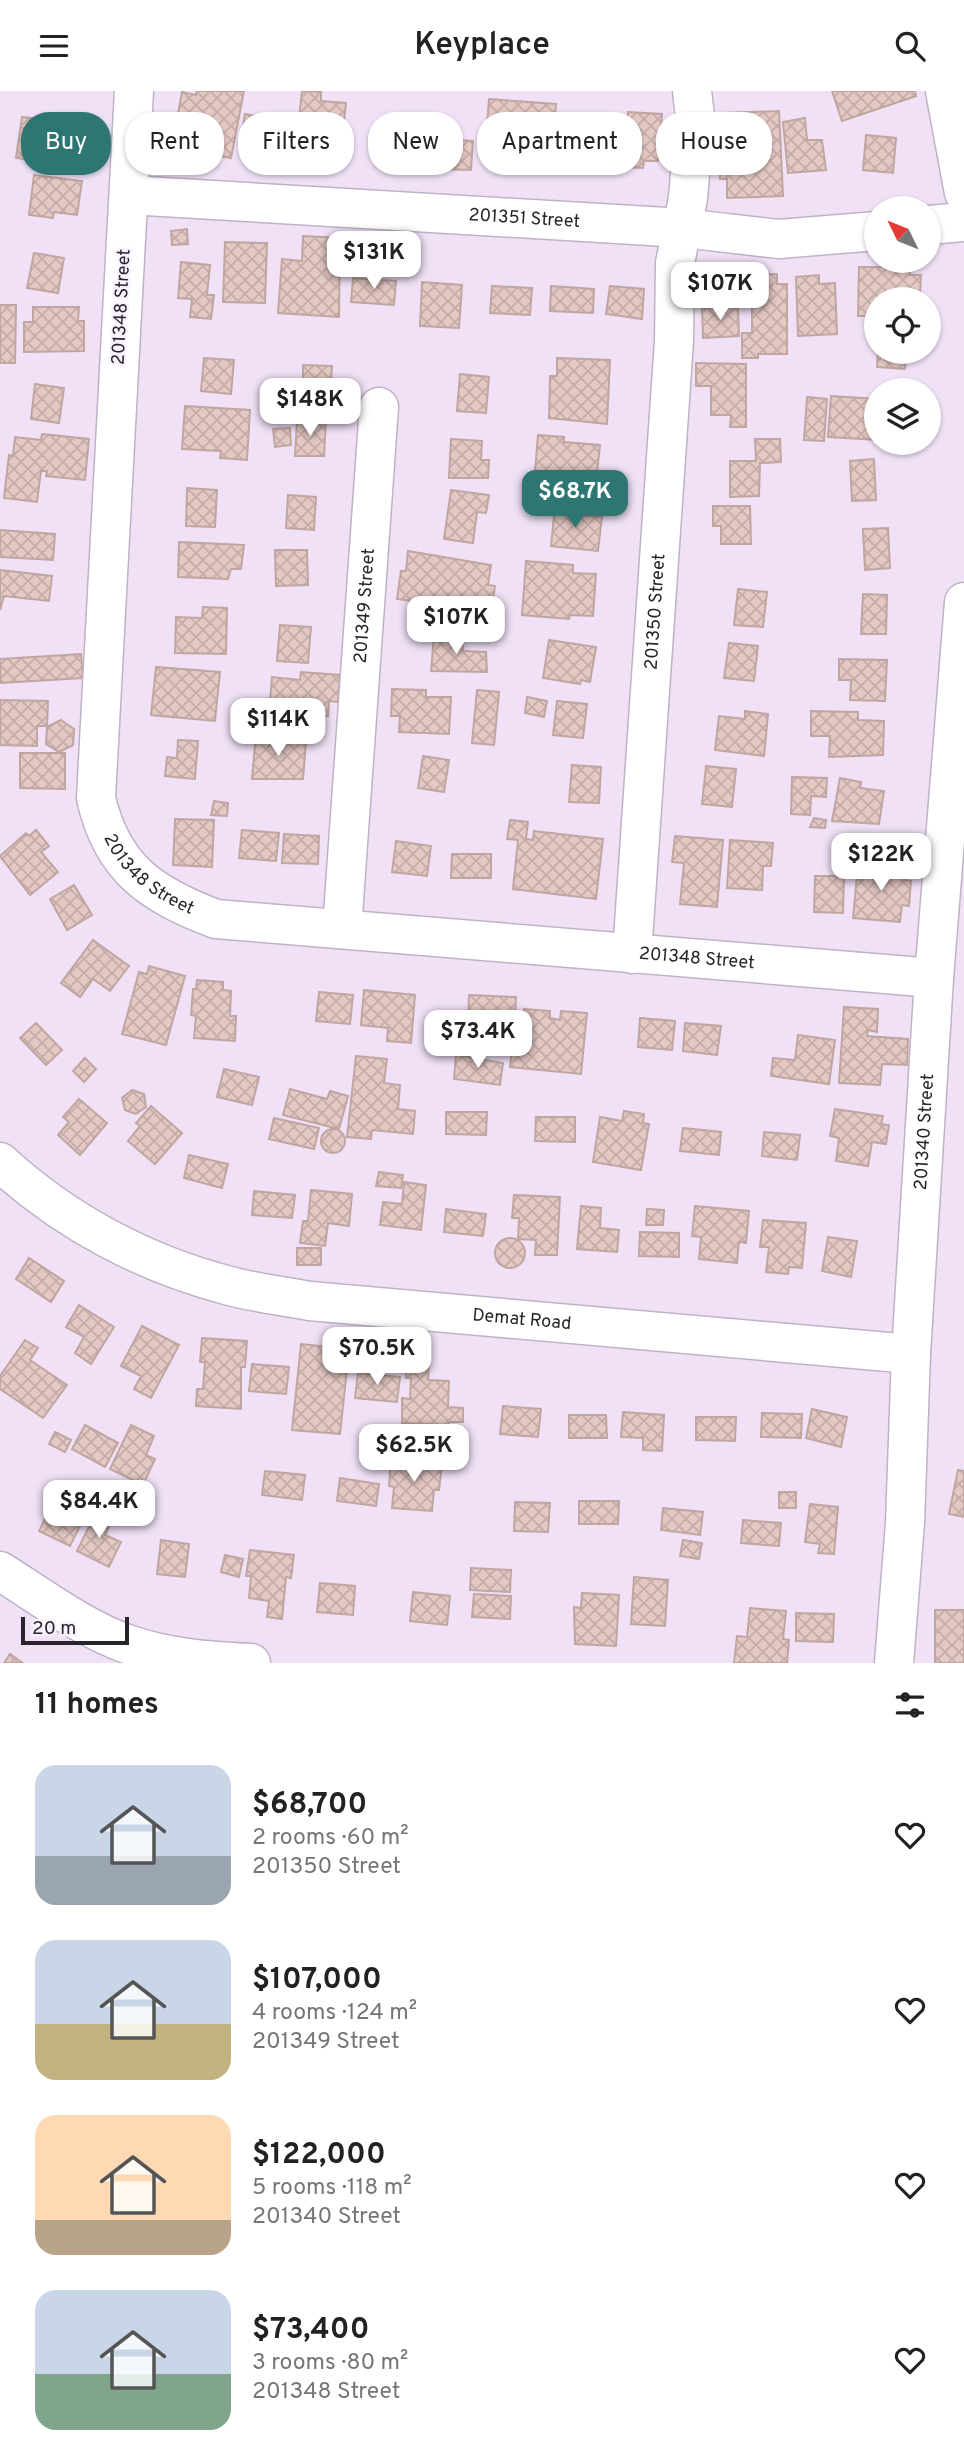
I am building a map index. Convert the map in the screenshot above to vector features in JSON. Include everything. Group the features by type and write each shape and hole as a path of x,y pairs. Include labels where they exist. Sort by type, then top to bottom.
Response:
{"street":[{"name":"201348 Street","path":"134,91 96,798 102,824 120,856 141,880 172,903 216,919 934,978"},
{"name":"201350 Street","path":"632,954 674,341 675,263 683,228 695,117 692,91"},
{"path":"945,91 964,193"},
{"name":"201351 Street","path":"129,195 683,228 779,239 864,232"},
{"path":"942,224 964,222"},
{"name":"201349 Street","path":"342,929 379,407"},
{"name":"201340 Street","path":"894,1663 905,1523 911,1354 934,978 964,602"},
{"name":"Demat Road","path":"0,1162 31,1190 95,1232 140,1255 230,1286 310,1301 911,1354"},
{"path":"0,1571 90,1627 125,1643 160,1653 251,1663"}],"building":[{"path":"197,91 244,91 231,158 224,157 224,112 178,112 182,92 196,95"},
{"path":"302,91 321,92 321,101 346,103 345,112 300,112"},
{"path":"832,91 915,91 916,96 842,121"},
{"path":"489,99 556,104 555,112 488,112"},
{"path":"779,111 783,196 727,198 727,179 720,179 720,175 772,175 772,112 752,112"},
{"path":"642,113 656,114 656,161 644,161 643,168"},
{"path":"805,118 807,140 822,140 826,170 788,173 783,122"},
{"path":"21,124 21,159 16,158"},
{"path":"866,135 896,138 893,173 863,170"},
{"path":"463,140 473,141 471,170 463,170"},
{"path":"34,175 82,181 77,215 54,212 53,218 29,215"},
{"path":"187,229 188,244 172,245 171,231"},
{"path":"303,236 340,238 339,317 278,313 282,259 302,261"},
{"path":"225,242 267,243 265,303 223,302"},
{"path":"34,253 64,258 58,293 27,288"},
{"path":"181,262 210,265 207,295 214,295 211,319 190,317 192,299 178,298"},
{"path":"859,267 864,267 864,273 921,275 920,287 864,287 864,316 858,316"},
{"path":"777,274 777,284 787,284 787,354 758,354 758,358 742,358 742,333 752,333 752,275"},
{"path":"819,275 819,284 835,283 837,334 798,336 796,277"},
{"path":"353,278 396,281 394,305 351,302"},
{"path":"422,282 462,285 459,328 420,326"},
{"path":"492,286 532,288 530,315 490,313"},
{"path":"551,286 594,289 593,313 550,311"},
{"path":"610,286 644,289 642,319 606,314"},
{"path":"0,305 16,305 15,363 0,363"},
{"path":"33,307 79,307 78,321 84,321 84,351 24,352 24,322 33,322"},
{"path":"738,307 739,336 703,338 702,308"},
{"path":"204,358 234,360 231,394 201,391"},
{"path":"557,358 610,360 607,424 549,418 550,376 557,376"},
{"path":"696,363 746,364 746,427 730,427 731,415 711,415 711,386 696,386"},
{"path":"877,364 906,364 905,369 877,367"},
{"path":"303,365 332,366 330,401 303,400"},
{"path":"460,374 489,377 486,413 457,411"},
{"path":"35,384 64,388 59,423 31,419"},
{"path":"831,396 864,398 864,439 828,437"},
{"path":"807,397 827,399 824,441 804,440"},
{"path":"185,406 250,410 247,460 220,458 221,451 182,449"},
{"path":"297,420 326,421 324,456 295,456"},
{"path":"290,428 291,445 275,447 273,429"},
{"path":"42,434 89,439 85,480 46,476 47,471 41,471 37,502 4,498 9,455 13,456 15,437 41,440"},
{"path":"538,435 564,437 564,442 600,445 597,473 589,473 588,486 534,483"},
{"path":"451,439 482,441 481,460 489,460 488,478 449,478"},
{"path":"755,439 780,439 781,462 760,463 759,496 730,497 730,461 756,461"},
{"path":"874,459 876,500 852,501 850,461"},
{"path":"187,488 217,490 215,527 186,526"},
{"path":"451,490 489,495 486,513 477,512 473,543 444,539"},
{"path":"288,495 316,497 314,530 286,528"},
{"path":"555,506 577,508 576,515 602,517 598,551 551,546"},
{"path":"713,506 750,506 751,544 721,544 721,526 713,526"},
{"path":"888,528 890,568 865,570 863,529"},
{"path":"0,530 55,534 53,560 0,557"},
{"path":"179,542 244,545 241,569 231,569 228,579 178,577"},
{"path":"275,550 307,550 308,585 276,586"},
{"path":"408,551 491,565 488,585 495,586 491,612 397,599 401,571 406,571"},
{"path":"526,561 573,565 573,573 596,574 593,616 570,615 569,619 522,615"},
{"path":"0,570 52,576 49,601 4,596 0,610"},
{"path":"738,589 767,592 763,627 734,625"},
{"path":"863,594 887,595 886,634 861,634"},
{"path":"203,607 227,608 226,654 175,653 176,617 202,618"},
{"path":"280,625 311,627 308,663 277,661"},
{"path":"434,635 462,637 463,651 486,652 487,672 431,671"},
{"path":"549,640 596,647 590,682 581,680 580,684 543,678"},
{"path":"729,643 758,646 754,681 724,678"},
{"path":"81,654 83,678 0,683 0,659"},
{"path":"839,659 887,660 885,701 850,700 851,680 839,680"},
{"path":"156,667 220,672 215,721 151,715"},
{"path":"301,672 340,675 338,702 329,701 328,716 269,713 272,677 300,680"},
{"path":"392,689 426,690 426,697 451,697 449,734 399,732 400,716 391,716"},
{"path":"477,690 499,692 494,745 472,743"},
{"path":"527,697 547,701 544,717 525,713"},
{"path":"0,700 48,701 47,726 37,726 37,746 0,745"},
{"path":"557,701 587,704 583,738 553,735"},
{"path":"745,711 768,714 764,756 715,750 719,716 745,719"},
{"path":"811,711 858,712 858,720 884,721 883,755 829,757 830,736 811,736"},
{"path":"61,720 74,729 73,745 59,752 46,744 47,727"},
{"path":"256,733 279,735 278,740 306,742 303,779 252,779"},
{"path":"178,740 198,741 195,779 165,776 167,757 177,758"},
{"path":"20,753 65,753 65,789 20,788"},
{"path":"423,756 449,760 444,792 418,788"},
{"path":"572,765 601,767 599,803 569,802"},
{"path":"706,766 736,769 732,807 702,804"},
{"path":"792,777 827,778 826,797 811,796 810,815 791,814"},
{"path":"840,778 861,782 860,788 884,791 879,824 832,821"},
{"path":"214,801 228,803 227,816 211,815"},
{"path":"814,818 826,820 825,828 810,827"},
{"path":"175,819 214,820 212,867 173,865"},
{"path":"510,820 528,822 526,839 533,840 534,831 603,839 596,899 513,889 518,840 507,839"},
{"path":"36,830 49,846 41,852 58,872 30,895 0,856 26,833 29,836"},
{"path":"242,830 279,833 276,861 239,858"},
{"path":"284,834 319,836 318,864 282,863"},
{"path":"675,836 723,840 717,907 680,904 684,863 672,862"},
{"path":"730,840 773,843 771,866 763,866 762,890 727,888"},
{"path":"396,841 431,846 427,876 392,872"},
{"path":"452,854 491,854 491,878 451,878"},
{"path":"858,865 905,868 904,880 911,881 909,906 902,905 900,922 853,918"},
{"path":"815,876 844,876 843,913 814,912"},
{"path":"74,885 92,915 67,930 50,899"},
{"path":"93,940 129,966 110,991 93,979 80,997 61,983"},
{"path":"149,966 185,976 166,1045 122,1034 139,972 147,974"},
{"path":"197,980 223,982 223,990 231,991 230,1016 236,1016 235,1041 194,1038 196,1016 191,1015 193,989 196,989"},
{"path":"364,990 415,995 411,1043 387,1041 388,1028 361,1025"},
{"path":"319,992 353,995 350,1024 316,1021"},
{"path":"469,995 516,997 515,1020 468,1018"},
{"path":"844,1007 878,1009 877,1032 868,1030 867,1036 908,1039 907,1065 882,1064 880,1085 839,1083"},
{"path":"524,1009 550,1011 550,1018 560,1020 561,1011 587,1013 581,1074 510,1067 513,1040 517,1040 519,1015 524,1016"},
{"path":"640,1018 675,1021 672,1050 638,1047"},
{"path":"474,1022 509,1024 506,1049 473,1045"},
{"path":"36,1023 62,1050 46,1065 20,1038"},
{"path":"685,1023 721,1026 717,1055 683,1051"},
{"path":"798,1035 835,1040 829,1084 771,1076 773,1058 795,1060"},
{"path":"456,1055 503,1063 500,1085 454,1079"},
{"path":"356,1056 387,1059 384,1083 400,1085 398,1109 415,1111 413,1134 372,1130 371,1139 347,1137"},
{"path":"85,1058 96,1069 84,1082 73,1071"},
{"path":"224,1069 259,1077 252,1105 217,1097"},
{"path":"290,1089 327,1099 330,1091 348,1096 339,1129 283,1115"},
{"path":"132,1090 144,1094 146,1107 136,1114 125,1110 122,1098"},
{"path":"79,1099 107,1123 80,1155 58,1135 69,1122 63,1117"},
{"path":"151,1106 182,1133 155,1164 128,1141 140,1126 136,1123"},
{"path":"835,1109 883,1116 881,1124 889,1125 886,1144 872,1142 868,1166 836,1161 839,1138 830,1136"},
{"path":"624,1111 644,1114 643,1123 649,1124 641,1170 593,1162 600,1117 622,1121"},
{"path":"446,1112 487,1112 486,1135 446,1134"},
{"path":"536,1117 575,1117 575,1142 535,1141"},
{"path":"274,1118 319,1128 314,1149 269,1139"},
{"path":"683,1128 721,1132 719,1155 680,1151"},
{"path":"333,1129 341,1133 345,1141 341,1149 333,1153 325,1149 321,1141 325,1133"},
{"path":"764,1132 800,1135 797,1160 762,1156"},
{"path":"189,1155 228,1164 222,1188 184,1178"},
{"path":"379,1172 403,1175 401,1188 376,1186"},
{"path":"404,1182 426,1185 421,1230 380,1225 383,1202 402,1204"},
{"path":"311,1190 352,1194 349,1226 328,1223 325,1246 300,1243 303,1221 308,1221"},
{"path":"254,1191 295,1195 292,1218 252,1215"},
{"path":"514,1195 560,1197 557,1255 535,1255 536,1240 518,1239 519,1218 512,1218"},
{"path":"581,1206 601,1208 600,1228 619,1230 617,1252 577,1249"},
{"path":"695,1206 749,1211 746,1243 739,1242 737,1263 699,1259 701,1237 692,1236"},
{"path":"446,1209 486,1214 483,1236 444,1232"},
{"path":"647,1209 664,1210 663,1225 646,1225"},
{"path":"763,1220 806,1223 802,1268 789,1267 788,1274 766,1272 769,1247 760,1247"},
{"path":"640,1232 679,1233 679,1257 639,1256"},
{"path":"828,1237 857,1241 851,1277 822,1271"},
{"path":"510,1238 521,1242 525,1253 521,1264 510,1268 499,1264 495,1253 499,1242"},
{"path":"297,1248 321,1248 321,1265 297,1265"},
{"path":"29,1258 64,1281 51,1302 16,1279"},
{"path":"79,1305 114,1327 91,1364 75,1353 84,1337 66,1327"},
{"path":"142,1326 179,1345 151,1398 134,1389 141,1376 121,1366"},
{"path":"202,1338 247,1341 245,1367 241,1367 241,1409 196,1406 197,1389 203,1389 205,1362 200,1362"},
{"path":"25,1340 38,1348 30,1360 67,1385 43,1418 0,1389 0,1376"},
{"path":"301,1344 328,1347 327,1358 348,1360 340,1434 292,1430"},
{"path":"407,1359 429,1360 428,1380 449,1381 448,1407 463,1408 463,1422 449,1422 448,1425 402,1423 402,1398 410,1399 411,1378 406,1378"},
{"path":"252,1364 289,1367 286,1394 249,1391"},
{"path":"358,1373 400,1377 397,1402 355,1398"},
{"path":"503,1406 541,1409 538,1437 500,1434"},
{"path":"812,1409 847,1417 841,1447 806,1438"},
{"path":"623,1412 664,1415 662,1451 643,1450 643,1438 621,1437"},
{"path":"762,1413 802,1414 801,1438 761,1437"},
{"path":"569,1415 606,1415 607,1438 569,1438"},
{"path":"696,1417 736,1417 735,1441 696,1440"},
{"path":"85,1425 118,1443 105,1467 72,1449"},
{"path":"131,1425 154,1436 146,1455 155,1459 143,1485 110,1469"},
{"path":"55,1432 71,1440 65,1452 49,1444"},
{"path":"391,1459 442,1463 439,1490 434,1490 432,1511 392,1508 394,1487 389,1486"},
{"path":"958,1470 964,1471 964,1517 949,1514"},
{"path":"265,1471 305,1475 302,1500 262,1495"},
{"path":"340,1478 379,1484 376,1506 337,1501"},
{"path":"779,1492 796,1492 796,1508 779,1508"},
{"path":"579,1501 619,1501 618,1524 579,1524"},
{"path":"515,1502 550,1503 548,1532 514,1531"},
{"path":"810,1504 838,1507 834,1554 818,1553 820,1544 805,1542"},
{"path":"52,1505 83,1520 70,1546 39,1531"},
{"path":"663,1508 703,1512 700,1535 661,1530"},
{"path":"97,1510 113,1517 105,1535 121,1542 109,1567 77,1551"},
{"path":"743,1520 781,1523 779,1546 741,1543"},
{"path":"161,1540 189,1544 185,1577 157,1574"},
{"path":"683,1540 702,1543 699,1559 680,1556"},
{"path":"250,1550 294,1555 291,1578 286,1577 282,1619 267,1617 269,1601 249,1598 251,1576 246,1576"},
{"path":"225,1555 243,1559 239,1577 221,1572"},
{"path":"471,1568 511,1570 510,1592 470,1590"},
{"path":"634,1577 668,1580 665,1626 631,1624"},
{"path":"320,1583 355,1586 353,1615 317,1612"},
{"path":"413,1592 450,1596 447,1625 410,1621"},
{"path":"582,1593 619,1595 616,1646 575,1644 574,1607 581,1608"},
{"path":"474,1594 511,1596 510,1619 472,1617"},
{"path":"750,1608 786,1611 783,1639 789,1640 787,1663 734,1663 737,1636 747,1637"},
{"path":"935,1610 964,1610 964,1663 935,1663"},
{"path":"796,1613 834,1614 833,1642 796,1641"},
{"path":"10,1654 23,1663 4,1663"}]}
